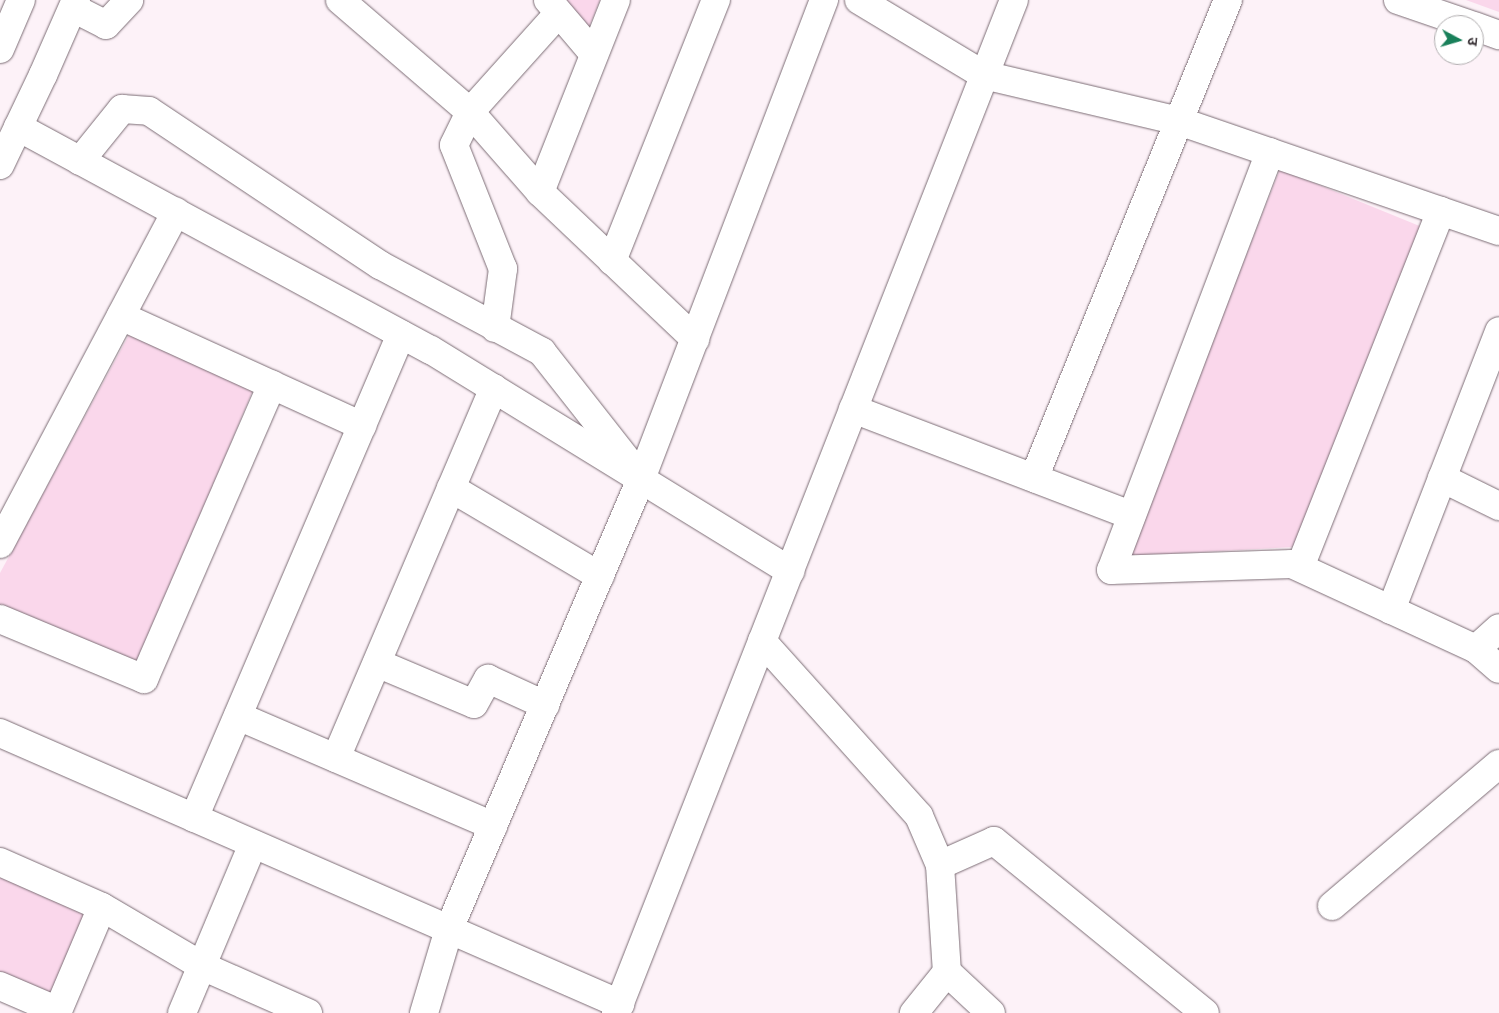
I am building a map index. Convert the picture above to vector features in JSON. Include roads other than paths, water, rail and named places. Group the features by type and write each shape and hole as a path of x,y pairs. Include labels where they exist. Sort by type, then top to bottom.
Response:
{"street":[{"path":"0,49 21,0"},
{"path":"0,165 74,4 106,24 129,0"},
{"path":"340,0 470,112 540,192 695,339"},
{"path":"540,192 616,0"},
{"path":"612,261 716,0"},
{"path":"424,1013 449,929 641,479 824,0"},
{"path":"859,0 984,75 1179,121 1499,231"},
{"path":"0,733 449,929 618,1009 1014,0"},
{"path":"1034,478 1228,0"},
{"path":"1398,0 1441,15"},
{"path":"495,328 503,269 454,145 470,112 553,7 594,54"},
{"path":"1484,30 1499,35"},
{"path":"80,161 122,109 149,111 380,266 542,352 641,479"},
{"path":"18,127 401,334 494,388 790,571"},
{"path":"1270,152 1111,570 1292,564 1476,649 1499,669"},
{"path":"1300,567 1441,211"},
{"path":"0,544 176,212"},
{"path":"121,316 362,426"},
{"path":"1391,610 1499,331"},
{"path":"194,818 401,334"},
{"path":"0,619 144,679 272,385"},
{"path":"336,758 494,388"},
{"path":"853,409 1131,515"},
{"path":"1442,478 1499,506"},
{"path":"451,488 600,576"},
{"path":"1476,649 1499,628"},
{"path":"762,641 919,816 940,865 947,972 914,1013"},
{"path":"377,663 474,704 488,679 545,704"},
{"path":"238,716 493,826"},
{"path":"1332,906 1499,764"},
{"path":"940,865 994,841 1205,1013"},
{"path":"182,1013 253,844"},
{"path":"0,862 102,907 202,966 308,1013"},
{"path":"0,986 57,1012 102,907"},
{"path":"947,972 991,1013"}]}
